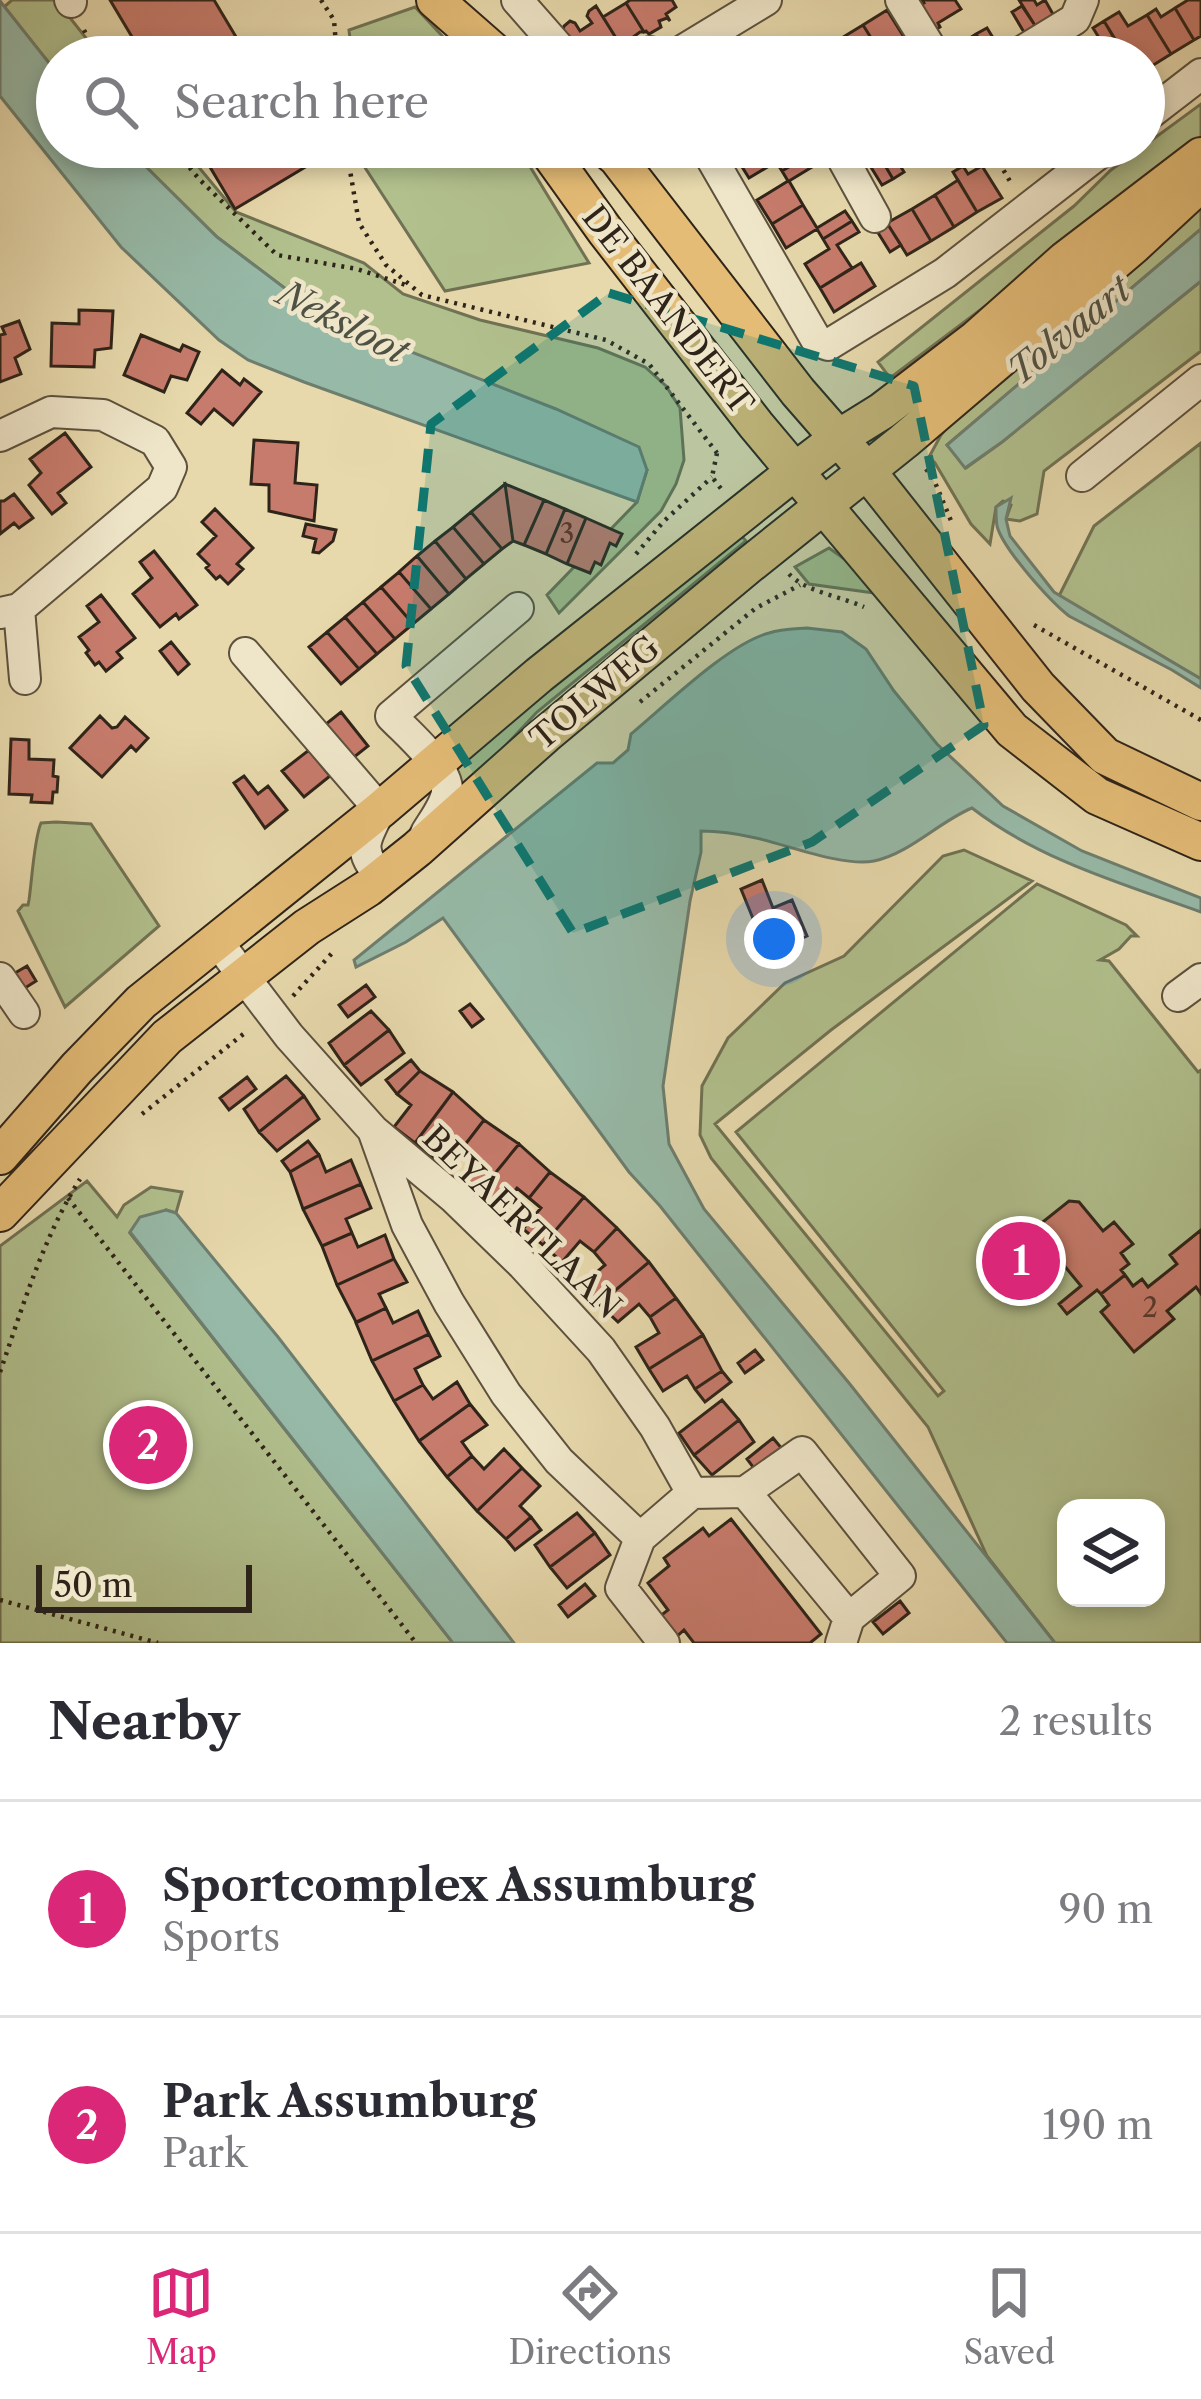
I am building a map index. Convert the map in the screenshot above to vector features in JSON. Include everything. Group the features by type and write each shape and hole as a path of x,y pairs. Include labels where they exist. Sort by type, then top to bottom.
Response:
{"main road":[{"path":"441,6 465,36"},
{"path":"441,6 476,36"},
{"name":"TOLWEG","path":"0,1156 142,1002 216,940 794,472 976,338 1065,260 1201,156"},
{"name":"DE BAANDERT","path":"561,168 672,319 822,507 1012,730 1097,796 1201,842"},
{"name":"DE BAANDERT","path":"625,168 1038,687 1105,756 1201,802"},
{"name":"TOLWEG","path":"0,1213 151,1051 307,927 382,878 545,735 1133,247 1201,182"}],"street":[{"path":"517,0 549,36"},
{"path":"707,36 766,0"},
{"path":"901,0 923,36"},
{"path":"1048,36 1075,20 1083,0"},
{"path":"1165,102 1201,74"},
{"path":"717,168 818,341 828,345 945,274 1080,168"},
{"path":"848,168 875,217"},
{"path":"1082,476 1201,380"},
{"path":"0,436 51,412 103,415 155,441 171,467 162,488 9,611 25,679"},
{"path":"417,849 447,793 443,773 391,716 518,608"},
{"path":"245,653 380,809 364,849 382,878"},
{"name":"BEYAERTLAAN","path":"216,940 290,1036 373,1130 523,1264 601,1350 655,1426 692,1492"},
{"path":"0,978 24,1013"},
{"name":"BEYAERTLAAN","path":"373,1130 407,1225 448,1303 506,1394 559,1461 640,1538"},
{"path":"664,1643 622,1588 640,1538 692,1492 745,1492 802,1452 900,1576 845,1631 745,1492"}],"path":[{"path":"321,0 334,20 335,36"},
{"path":"190,168 277,255 357,268 414,288"},
{"name":"DE BAANDERT","path":"349,168 358,223 386,265 422,295 606,340 649,364 716,453"},
{"path":"1003,168 1027,209"},
{"path":"904,441 934,480 954,529"},
{"path":"1034,626 1201,720"},
{"path":"127,1127 255,1025"},
{"path":"0,1372 37,1264 82,1175"},
{"path":"68,1198 416,1643"},
{"path":"0,1600 158,1643"}],"highlighted area":[{"path":"609,293 914,386 984,725 812,842 573,933 406,666 431,424"}],"green space":[{"path":"12,0 56,0 84,36 36,36 36,47 4,7"},
{"path":"415,7 442,36 350,36 349,30"},
{"path":"1201,104 1201,143 890,378 878,362 1074,206 1111,170 1165,168 1165,130"},
{"path":"147,168 199,168 236,212 364,263 403,294 480,320 598,348 645,367 666,386 680,408 684,460 661,511 559,613 547,595 637,502 647,470 295,296 217,237"},
{"path":"365,168 531,168 589,263 445,291"},
{"path":"1201,202 1201,229 947,445 966,468 1201,281 1201,351 1044,471 1037,514 1020,521 1006,519 1011,505 1003,501 996,507 990,544 971,524 929,457 941,435 978,388"},
{"path":"1201,443 1201,679 1059,596 1094,526"},
{"path":"738,532 746,541 537,712 461,793 448,762"},
{"path":"829,548 854,566 874,593 809,584 795,567"},
{"path":"41,823 91,824 159,926 65,1007 18,911 28,905"},
{"path":"964,850 1032,881 831,1030 715,1124 938,1396 944,1391 736,1132 1037,884 1126,925 1137,936 1100,960 1109,961 1201,1070 1201,1643 1055,1643 987,1556 928,1427 711,1158 700,1135 702,1086 728,1038 785,983 844,956 943,856"},
{"path":"87,1181 117,1217 124,1205 151,1187 182,1192 176,1213 166,1210 130,1233 453,1643 0,1643 0,1246"}],"water":[{"path":"0,1 36,46 36,141 0,96"},
{"name":"Neksloot","path":"58,168 147,168 217,237 295,296 396,346 639,447 647,470 637,502 248,360 219,340 121,247"},
{"path":"1201,229 1201,281 965,468 947,445"},
{"path":"1011,498 1006,519 1010,536 1054,592 1201,679 1201,688 1069,616 1051,599 1017,561 997,526 996,507"},
{"path":"807,628 842,632 866,649 937,744 1003,806 1082,851 1201,898 1201,912 1082,869 1025,842 972,808 900,852 874,861 847,861 749,837 701,831 663,1086 669,1144 704,1209 1055,1643 1007,1643 629,1172 443,918 356,967 354,960 597,763 613,763 628,750 631,734 717,662 753,639"},
{"path":"166,1210 176,1213 278,1337 514,1643 453,1643 130,1232 140,1217"}],"building":[{"path":"110,0 214,0 235,36 131,36"},
{"path":"672,0 676,7 666,14 670,21 659,21 661,27 649,34 626,3"},
{"path":"922,0 955,0 961,9 932,32 917,7"},
{"path":"1019,0 1034,0 1037,5 1045,0 1054,16 1036,27"},
{"path":"1188,0 1201,0 1201,36 1194,40 1175,8"},
{"path":"626,3 644,32 615,36 603,17"},
{"path":"596,6 615,36 567,36 563,30 570,21 580,31 592,23 589,11"},
{"path":"1022,6 1036,27 1025,34 1012,12"},
{"path":"1175,8 1194,40 1171,54 1165,36 1160,36 1147,15 1156,9 1161,17"},
{"path":"887,10 903,36 870,36 863,25"},
{"path":"1119,12 1128,26 1147,15 1160,36 1113,36 1104,21"},
{"path":"1104,21 1113,36 1098,36 1093,28"},
{"path":"863,25 870,36 845,36"},
{"path":"211,168 304,168 235,209"},
{"path":"743,168 766,168 749,178"},
{"path":"810,168 789,181 803,205 772,224 757,200 788,181 782,171"},
{"path":"871,168 886,168 893,179 882,185"},
{"path":"886,168 902,168 904,172 893,179"},
{"path":"964,168 968,174 983,168 1002,198 977,212 953,172"},
{"path":"958,180 977,212 954,227 935,195"},
{"path":"935,195 954,227 931,241 912,209"},
{"path":"803,205 817,228 845,211 852,221 823,239 817,229 786,248 772,224"},
{"path":"912,209 931,241 907,255 887,223"},
{"path":"883,217 901,245 890,252 872,223"},
{"path":"852,221 859,232 837,245 852,268 820,288 805,264 829,249 823,239"},
{"path":"861,263 875,286 834,312 820,288"},
{"path":"79,310 113,311 111,348 95,350 94,367 51,366 52,323 79,324"},
{"path":"19,321 30,349 15,358 21,374 0,382 2,327"},
{"path":"141,335 180,351 183,345 199,352 187,380 171,376 164,392 124,375"},
{"path":"222,370 240,385 244,379 261,392 233,425 214,409 201,424 187,413"},
{"path":"65,433 91,467 58,493 66,503 52,514 29,485 41,473 30,459"},
{"path":"254,440 298,443 295,483 317,485 314,521 269,511 269,485 251,484"},
{"path":"505,484 544,500 524,545 513,541"},
{"path":"505,484 513,541 502,549 471,512"},
{"path":"14,494 33,518 19,528 14,523 0,534 0,501"},
{"path":"544,500 565,509 546,554 524,545"},
{"path":"215,509 253,548 237,564 243,569 228,584 220,576 216,579 198,554 216,536 202,522"},
{"path":"565,509 586,518 567,564 546,554"},
{"path":"471,512 502,549 484,564 453,527"},
{"path":"586,518 622,534 590,573 567,564"},
{"path":"306,524 336,530 333,541 319,553 313,552 316,539 303,536"},
{"path":"453,527 484,564 466,579 435,541"},
{"path":"435,541 466,579 449,594 417,556"},
{"path":"154,551 197,605 160,627 133,594 152,578 140,562"},
{"path":"417,556 449,594 431,609 399,572"},
{"path":"399,572 431,609 413,624 381,587"},
{"path":"381,587 413,624 395,639 363,602"},
{"path":"101,595 135,638 117,652 122,658 106,671 99,662 95,665 79,637 99,622 87,606"},
{"path":"363,602 395,639 377,654 345,617"},
{"path":"345,617 377,654 359,669 327,632"},
{"path":"327,632 359,669 341,684 309,647"},
{"path":"171,642 189,664 178,674 160,651"},
{"path":"341,712 368,746 353,758 326,724"},
{"path":"100,716 112,728 125,717 148,738 136,751 131,746 102,777 70,748"},
{"path":"11,739 29,740 29,759 54,760 53,776 58,777 52,803 31,802 32,795 9,794"},
{"path":"309,750 330,776 304,797 282,771"},
{"path":"244,776 258,794 268,786 287,810 265,828 234,783"},
{"path":"762,880 773,908 792,900 807,936 767,953 741,889"},
{"path":"27,966 36,981 25,988 15,973"},
{"path":"366,985 375,997 348,1017 339,1005"},
{"path":"470,1004 483,1019 472,1027 460,1011"},
{"path":"371,1011 389,1030 344,1065 329,1043"},
{"path":"389,1030 404,1053 361,1085 344,1065"},
{"path":"411,1060 420,1071 397,1094 386,1080"},
{"path":"420,1071 453,1092 415,1143 394,1127 411,1105 397,1094"},
{"path":"286,1076 304,1096 259,1132 244,1109"},
{"path":"247,1077 256,1089 229,1110 220,1098"},
{"path":"453,1092 484,1120 464,1146 452,1136 435,1159 415,1143"},
{"path":"304,1096 319,1119 277,1151 259,1132"},
{"path":"484,1120 519,1144 479,1193 458,1179 476,1156 464,1146"},
{"path":"308,1141 319,1155 290,1172 282,1161"},
{"path":"519,1144 550,1172 529,1198 517,1188 498,1211 479,1193"},
{"path":"319,1155 326,1172 351,1160 361,1184 303,1209 290,1172"},
{"path":"550,1172 584,1197 543,1245 523,1229 541,1208 529,1198"},
{"path":"361,1184 371,1208 346,1219 352,1233 322,1246 303,1209"},
{"path":"584,1197 617,1228 594,1252 580,1241 562,1262 543,1245"},
{"path":"1069,1201 1079,1202 1103,1231 1114,1222 1133,1244 1121,1253 1129,1264 1121,1270 1125,1275 1067,1314 1059,1304 1081,1286 1034,1229"},
{"path":"617,1228 649,1262 599,1304 584,1283 605,1265 594,1252"},
{"path":"1201,1230 1201,1294 1196,1287 1167,1311 1174,1319 1134,1352 1101,1312 1109,1305 1101,1294 1125,1275 1133,1286 1142,1279 1148,1287 1177,1264 1170,1255"},
{"path":"352,1233 358,1247 385,1235 394,1259 337,1285 322,1246"},
{"path":"394,1259 407,1282 379,1294 386,1308 356,1322 337,1285"},
{"path":"649,1262 676,1298 650,1317 639,1304 618,1322 599,1304"},
{"path":"676,1298 703,1335 649,1369 636,1347 659,1333 650,1317"},
{"path":"386,1308 393,1323 418,1311 429,1334 372,1361 356,1323"},
{"path":"429,1334 440,1356 415,1369 423,1385 394,1401 372,1361"},
{"path":"703,1335 722,1371 695,1389 687,1376 663,1391 649,1369"},
{"path":"755,1350 763,1360 745,1373 738,1363"},
{"path":"722,1371 731,1382 705,1402 695,1389"},
{"path":"457,1382 470,1404 419,1441 394,1401 423,1385 433,1399"},
{"path":"722,1400 739,1420 694,1455 679,1433"},
{"path":"470,1404 487,1425 462,1442 472,1456 447,1477 419,1441"},
{"path":"739,1420 754,1442 712,1475 694,1455"},
{"path":"773,1438 783,1450 756,1471 747,1459"},
{"path":"504,1449 522,1468 477,1511 447,1477 472,1456 484,1469"},
{"path":"522,1468 540,1486 520,1506 531,1517 506,1539 477,1511"},
{"path":"577,1513 595,1533 550,1567 535,1545"},
{"path":"531,1517 541,1530 515,1550 506,1539"},
{"path":"731,1519 821,1634 810,1643 694,1643 684,1630 675,1638 659,1617 668,1610 648,1583 669,1566 664,1558 703,1528 709,1536"},
{"path":"595,1533 610,1555 567,1588 550,1567"},
{"path":"585,1584 595,1596 568,1617 559,1605"},
{"path":"900,1601 909,1613 883,1634 873,1622"}],"place":[{"name":"Sportcomplex Assumburg","path":"1021,1261"},
{"name":"Park Assumburg","path":"148,1445"}],"water label":[{"name":"Tolvaart","path":"1069,330"}]}
